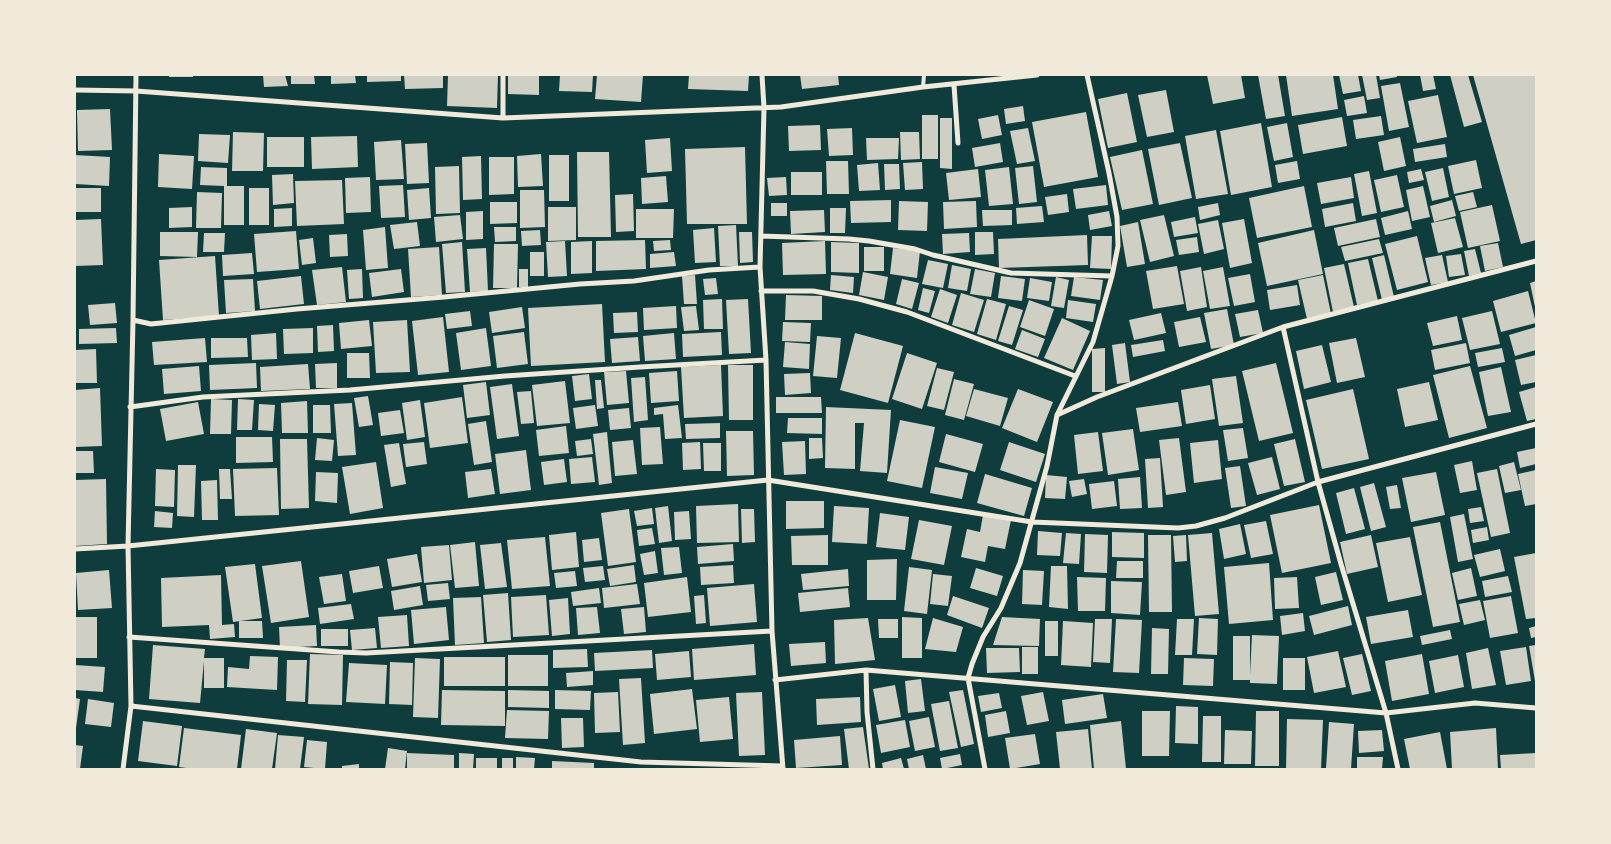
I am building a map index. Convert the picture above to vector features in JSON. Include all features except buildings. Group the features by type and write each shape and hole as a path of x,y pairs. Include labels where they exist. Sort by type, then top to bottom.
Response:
{"street":[{"path":"123,769 131,706 128,546 136,75"},
{"path":"503,75 503,118"},
{"path":"131,706 641,762 782,767 772,631 766,360 760,266 764,108 762,75"},
{"path":"75,90 136,91 503,118 781,107 923,87 1037,75"},
{"path":"985,769 968,678 983,637 1001,608 1020,563 1047,466 1057,415 1093,342 1112,276 1118,246 1117,217 1109,172 1087,75"},
{"path":"954,85 958,143"},
{"path":"762,236 870,241 915,248 933,255 1011,273 1112,276"},
{"path":"1057,415 1283,327 1536,261"},
{"path":"133,320 151,324 297,309 634,281 709,270 760,266"},
{"path":"761,291 814,291 859,298 907,312 1075,376"},
{"path":"1283,327 1318,482 1386,712 1398,769"},
{"path":"130,407 203,397 350,390 640,366 766,360"},
{"path":"75,549 128,546 768,480 1032,522 1178,528 1196,526 1225,518 1318,482 1536,424"},
{"path":"130,637 366,653 772,631"},
{"path":"775,680 866,670 1386,712 1475,703 1536,708"},
{"path":"866,670 867,712 873,769"}],"lane":[{"path":"923,87 924,75"}]}
